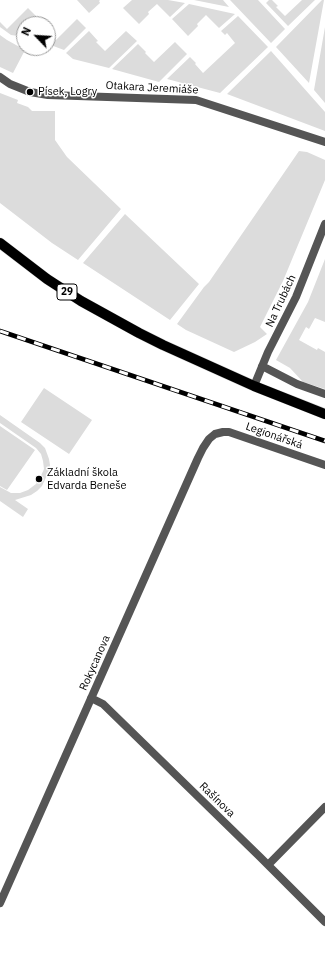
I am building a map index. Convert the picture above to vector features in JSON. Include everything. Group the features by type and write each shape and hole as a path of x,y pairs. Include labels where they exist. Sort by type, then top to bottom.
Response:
{"main road":[{"name":"29","path":"0,243 81,301 139,333 279,397 325,414"}],"street":[{"name":"Otakara Jeremiáše","path":"0,77 10,84 30,92 48,95 196,100 325,142"},
{"name":"Na Trubách","path":"254,386 268,352 296,297 325,224"},
{"path":"262,366 297,384 325,394"},
{"name":"Legionářská","path":"215,434 229,432 325,465"},
{"name":"Rokycanova","path":"0,903 198,458 209,439 215,434"},
{"name":"Rašínova","path":"91,698 103,704 325,922"},
{"path":"268,865 325,807"}],"shaded area":[{"path":"77,0 100,0 100,3 89,13"},
{"path":"132,0 168,0 185,3 170,17 157,4 148,12 149,14 139,24 123,8"},
{"path":"194,0 223,0 229,7"},
{"path":"230,0 258,0 285,29 271,43"},
{"path":"269,0 272,0 278,6 276,7 285,16 302,0 315,0 288,26 266,3"},
{"path":"322,0 324,0 309,83 276,47"},
{"path":"189,4 235,14 219,28 206,15 188,36 172,19"},
{"path":"28,8 36,16 20,16"},
{"path":"238,16 268,47 220,93 167,79 190,57 203,73 235,43 227,33 225,35 221,31"},
{"path":"77,19 86,28 64,50 56,47 56,40"},
{"path":"16,20 16,36 11,35 0,27 0,22 7,29"},
{"path":"325,27 325,103 314,90"},
{"path":"89,31 98,41 96,42 105,51 126,31 137,41 109,68 73,59 66,53"},
{"path":"0,35 16,45 16,56 22,56 13,73 0,67"},
{"path":"175,42 187,54 159,82 112,69 138,44 154,62"},
{"path":"271,51 325,112 325,131 227,94"},
{"path":"0,93 18,100 17,103 28,107 32,111 55,111 55,140 67,157 121,209 78,260 52,243 0,203"},
{"path":"299,151 307,152 325,160 325,180 283,281 260,327 267,334 255,342 234,352 186,330 177,324 209,282"},
{"path":"125,214 199,284 170,320 83,263"},
{"path":"325,259 325,322 315,318 309,329 306,327 299,340 317,350 318,348 325,352 325,389 303,382 290,368 276,360 308,302"},
{"path":"44,388 92,420 69,454 21,422"},
{"path":"0,415 40,443 45,448 49,459 49,471 42,486 31,495 15,500 28,509 23,517 0,501 0,487 11,493 20,493 28,490 36,484 40,478 44,469 43,461 41,454 36,448 0,423"},
{"path":"0,426 35,450 7,490 0,486"}],"railway":[{"path":"0,331 325,441"}],"place":[{"name":"Písek, Logry","path":"30,92"},
{"name":"Základní škola Edvarda Beneše","path":"39,479"}]}
